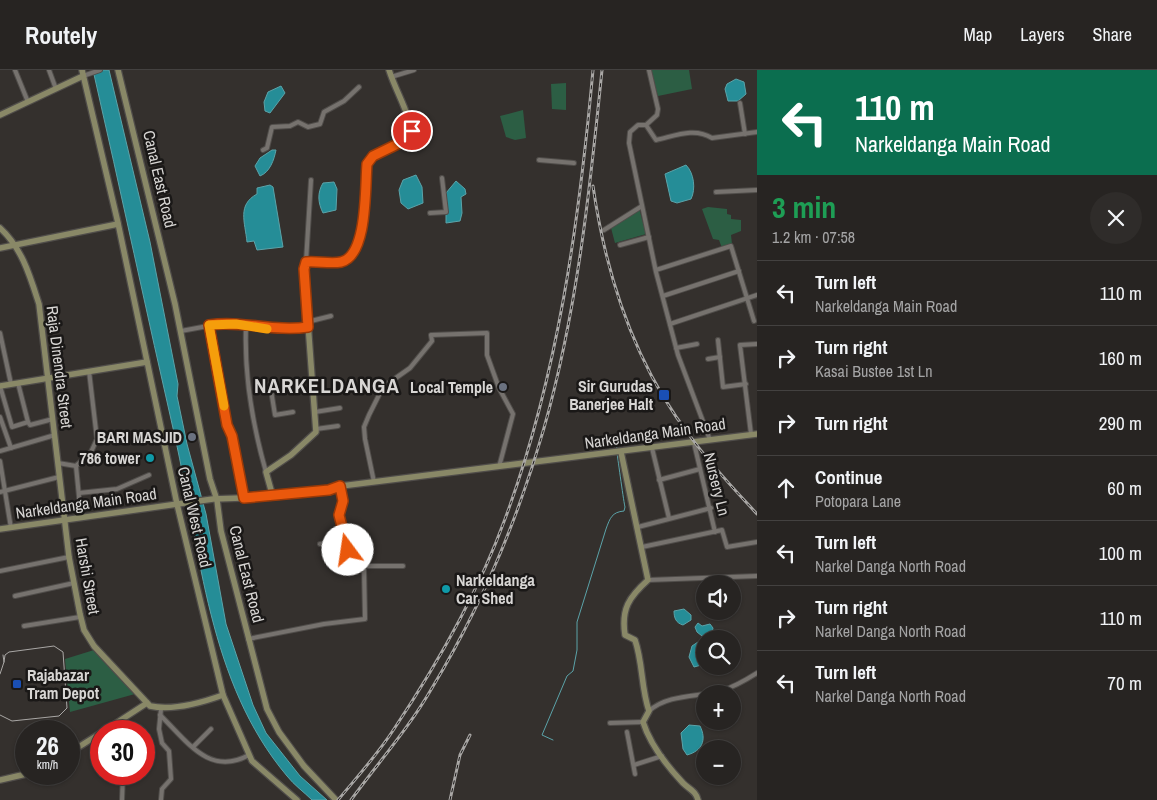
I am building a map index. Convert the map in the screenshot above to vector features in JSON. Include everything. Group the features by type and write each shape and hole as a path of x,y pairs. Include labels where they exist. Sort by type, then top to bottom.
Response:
{"main road":[{"name":"Canal East Road","path":"118,70 181,331 221,531 259,687 268,713 304,766 336,800"},
{"path":"271,490 266,472 291,455 316,432 307,324 304,269 306,262 338,262 350,257 360,240 367,164 373,156 414,136 389,70"},
{"path":"0,115 56,89 84,73"},
{"name":"Canal West Road","path":"84,73 147,362 223,695 252,761 267,776 297,800"},
{"path":"0,248 118,224"},
{"name":"Raja Dinendra Street","path":"0,228 13,239 28,268 39,304 64,520"},
{"path":"0,386 147,362"},
{"name":"Narkeldanga Main Road","path":"498,468 754,434"},
{"path":"621,452 648,580 626,603 623,623 626,635 635,640 638,648 642,684 649,711 644,722 662,756 683,783 696,794 698,800"},
{"path":"215,500 329,490 340,486 498,468"},
{"name":"Narkeldanga Main Road","path":"0,529 215,500"},
{"name":"Harshi Street","path":"64,520 69,557 84,630 94,646 147,703"},
{"path":"122,720 147,703 160,712 207,701 223,695"},
{"path":"0,780 15,777"}],"street":[{"path":"15,70 28,102"},
{"path":"48,70 56,89"},
{"path":"84,73 100,70"},
{"path":"391,78 414,70"},
{"path":"649,70 658,109 657,115 646,125 634,127 629,137 656,270 676,348 683,374 710,440"},
{"path":"263,150 267,148 272,127 290,126 298,122 308,128 320,124 324,112 344,101 358,87"},
{"path":"740,103 745,134"},
{"path":"646,125 656,140 691,132 703,132 712,138 756,133"},
{"path":"538,160 574,163"},
{"path":"430,213 446,212 442,178"},
{"path":"306,262 311,180"},
{"path":"716,192 757,190"},
{"path":"604,230 642,206"},
{"path":"620,245 649,237"},
{"path":"656,270 731,246 754,319"},
{"path":"663,296 739,271"},
{"path":"670,324 757,294"},
{"path":"181,331 224,323 276,330 307,324 331,316"},
{"path":"209,325 227,425 232,436 244,498"},
{"path":"246,326 247,387 254,428 266,472"},
{"path":"0,333 10,384"},
{"path":"374,482 364,427 383,387 410,368 432,341 431,335 487,333 487,355 500,388 514,414 498,468"},
{"path":"718,340 723,387 746,384"},
{"path":"676,348 697,344"},
{"path":"754,434 740,345 757,344"},
{"path":"708,359 720,358"},
{"path":"76,466 91,452 97,439 89,371"},
{"path":"18,383 28,422"},
{"path":"270,384 275,415 293,412"},
{"path":"0,386 12,427 28,422 30,425 53,419"},
{"path":"315,412 340,408"},
{"path":"0,417 10,448"},
{"path":"316,429 338,426"},
{"path":"0,451 55,435"},
{"name":"Nursery Ln","path":"694,442 711,508 715,532"},
{"path":"652,448 669,518"},
{"path":"0,461 12,528"},
{"path":"58,463 76,466"},
{"path":"76,466 81,517"},
{"path":"659,480 700,469"},
{"path":"79,493 117,489 149,475"},
{"path":"0,492 59,477"},
{"path":"340,486 343,501 339,515 350,561 364,566 402,566"},
{"path":"638,527 711,508"},
{"path":"642,547 722,530 727,547 757,542"},
{"path":"320,544 344,540"},
{"path":"0,571 69,557"},
{"path":"248,639 324,624 365,619 364,566"},
{"path":"648,580 757,576"},
{"path":"15,596 74,583"},
{"path":"24,626 80,617"},
{"path":"649,711 663,703 699,693 721,691 744,682 757,673"},
{"path":"160,712 194,747 211,761 236,762 249,755"},
{"path":"160,712 158,722 162,741 168,749 172,766 171,779 161,791 161,800"},
{"path":"610,723 644,722"},
{"path":"194,747 211,729"},
{"path":"627,732 635,774"},
{"path":"634,765 662,756"},
{"path":"122,800 123,785"}],"green space":[{"path":"650,70 689,70 692,89 658,96"},
{"path":"566,83 566,110 552,109 551,84"},
{"path":"523,110 526,138 515,140 506,137 500,116"},
{"path":"708,207 727,209 727,214 731,215 731,219 741,220 741,231 731,235 732,244 722,248 719,240 713,239 702,209"},
{"path":"639,208 646,234 615,243 611,228"},
{"path":"94,650 135,694 70,712 65,659"}],"water":[{"path":"93,70 109,70 150,242 178,384 177,396 187,444 206,514 226,624 253,705 266,733 300,776 327,800 312,800 287,776 261,739 240,700 224,658 211,615 175,437"},
{"path":"736,79 744,82 746,94 738,101 728,101 725,89 727,84"},
{"path":"281,86 285,93 270,113 265,111 264,102 268,92"},
{"path":"272,150 276,150 271,165 260,176 255,166 260,158"},
{"path":"686,165 692,177 693,195 691,199 677,203 671,201 665,174"},
{"path":"416,175 422,187 423,203 408,209 401,203 399,190 403,180"},
{"path":"456,181 465,189 466,194 461,197 462,213 460,221 446,223 446,193"},
{"path":"334,182 337,189 336,210 323,213 319,198 321,187 323,183"},
{"path":"270,185 273,187 283,247 257,250 254,241 247,242 244,221 245,209 251,198 257,194 257,188"},
{"path":"684,609 691,615 691,620 683,625 676,620 674,611"},
{"path":"698,623 702,626 710,624 713,628 713,630 696,630 695,627"},
{"path":"696,643 696,666 694,667 689,657 692,646"},
{"path":"689,725 696,726 696,730 702,730 703,740 696,740 696,751 687,755 683,749 681,733"}],"waterway":[{"path":"615,438 617,449"},
{"path":"553,740 542,735 567,676 573,671 577,650 577,622 606,529 612,516 624,511 625,507 617,453"}],"tram line":[{"path":"0,715 12,721 59,716 67,708 63,652 54,646 9,652 5,655 4,662"},
{"path":"0,674 4,662 3,655"}],"railway":[{"path":"338,800 381,747 426,679 470,601 505,519 539,410 564,298 581,184 593,70"},
{"path":"351,800 423,703 467,626 497,562 534,462 555,384 574,295 593,160 602,70"},
{"path":"593,186 606,253 625,317 638,349 670,408 722,476 757,514"},
{"path":"450,800 460,755 470,735"}],"slow traffic":[{"path":"224,406 209,325 224,323 267,329"}],"place":[{"name":"Local Temple","path":"503,387"},
{"name":"Sir Gurudas Banerjee Halt","path":"664,395"},
{"name":"BARI MASJID","path":"192,437"},
{"name":"786 tower","path":"150,458"},
{"name":"Narkeldanga Car Shed","path":"446,589"},
{"name":"Rajabazar Tram Depot","path":"17,684"}],"district":[{"name":"NARKELDANGA","path":"327,386"}],"route":[{"path":"348,550 339,515 343,501 340,486 329,490 273,497 244,498 232,436 227,425 209,325 224,323 276,330 308,327 304,269 306,262 343,262 350,257 360,240 367,164 373,156 414,136 412,131"}]}
